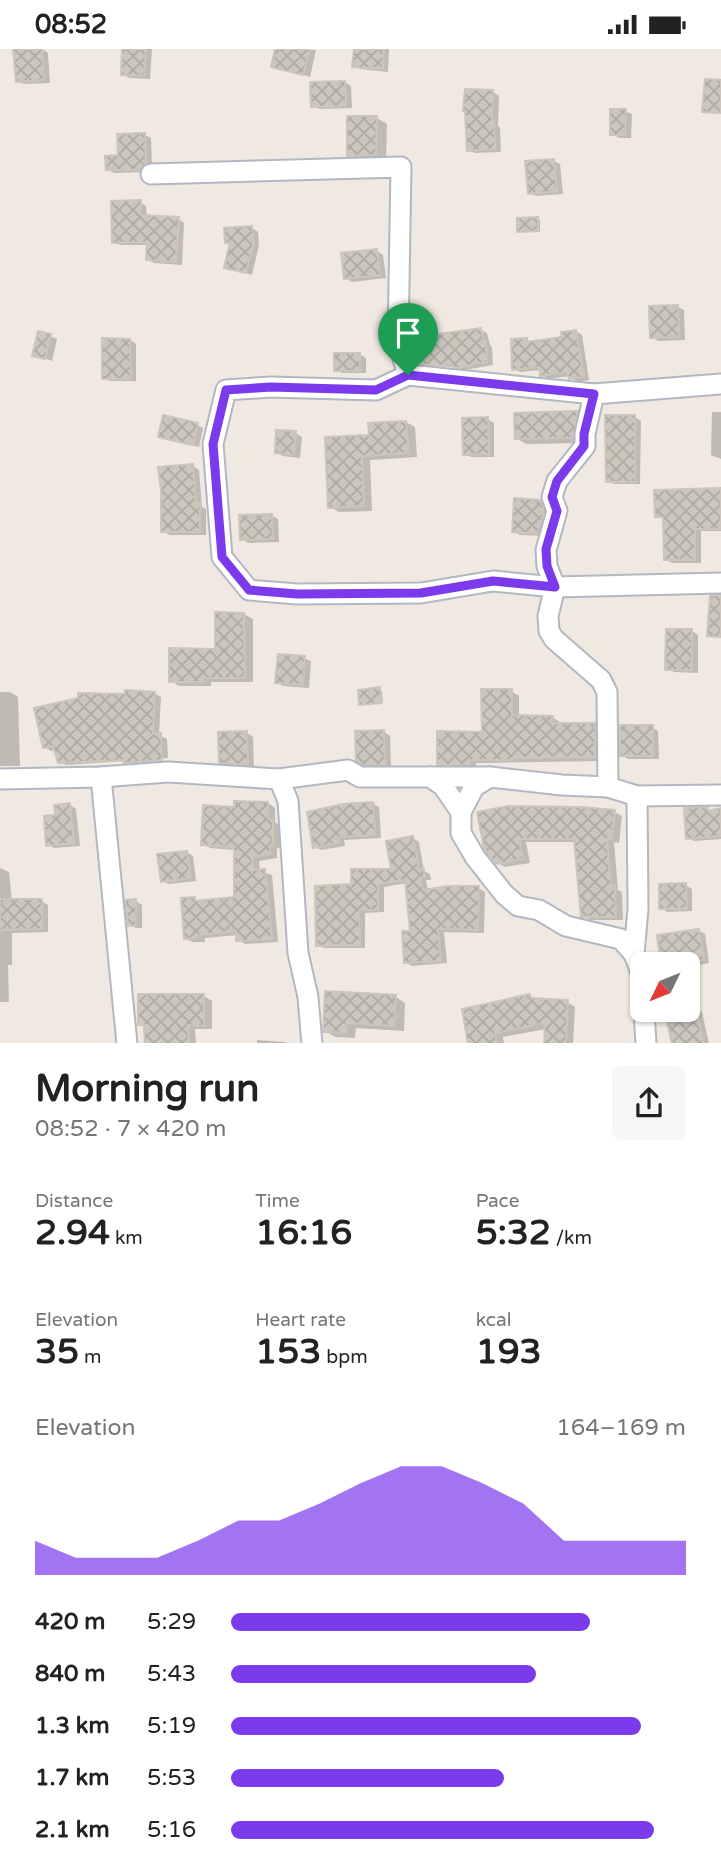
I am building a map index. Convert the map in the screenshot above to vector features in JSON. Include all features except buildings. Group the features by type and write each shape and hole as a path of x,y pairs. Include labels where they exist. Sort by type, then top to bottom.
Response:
{"street":[{"path":"150,174 401,167 398,342 408,375"},
{"path":"721,384 594,394 408,375 376,390 271,387 226,390 213,444 222,557 249,590 297,594 421,593 493,581 555,587 721,583"},
{"path":"594,394 584,434 584,446 557,481 552,497 557,511 546,549 547,566 555,587 548,616 549,631 554,639 601,680 607,692 608,787"},
{"path":"0,779 101,777 168,772 279,779 348,771 360,777 490,777 608,787 637,796 721,795"},
{"path":"101,777 127,1043"},
{"path":"430,777 443,786 461,812"},
{"path":"490,777 474,787 461,812 461,833 475,857 504,894 517,906 540,910 566,926 621,939 632,952"},
{"path":"279,779 288,801 297,941 308,997 312,1043"},
{"path":"634,952 638,909 637,796"},
{"path":"645,1022 646,1043"}],"route":[{"path":"408,375 594,394 584,434 584,446 557,481 552,497 557,511 555,526 546,549 547,566 555,587 493,581 421,593 297,594 249,590 222,557 213,444 226,390 271,387 376,390 408,375"}]}
